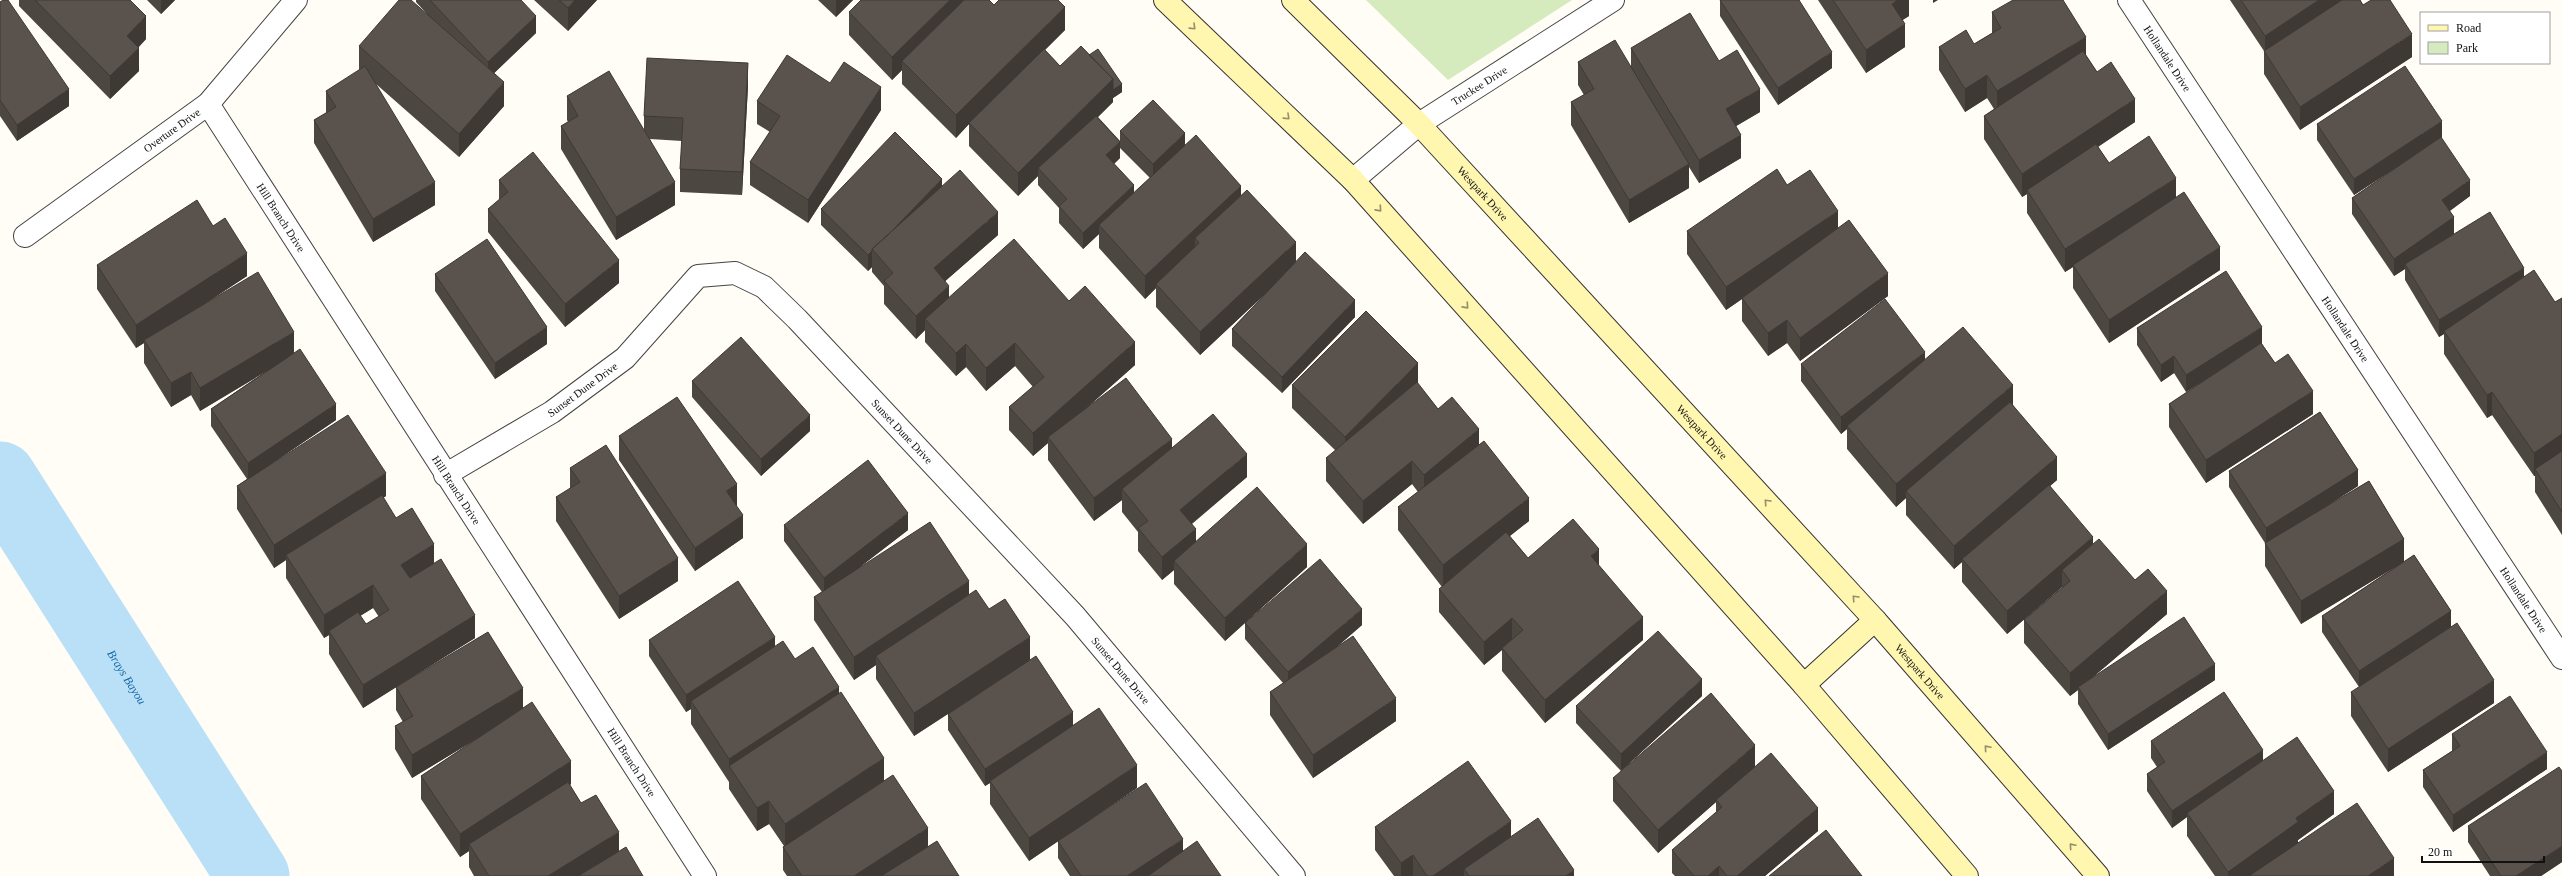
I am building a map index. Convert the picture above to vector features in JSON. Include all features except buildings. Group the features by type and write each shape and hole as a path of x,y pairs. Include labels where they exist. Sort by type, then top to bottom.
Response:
{"main road":[{"path":"1165,0 1353,180 1804,685 1967,876"},
{"name":"Westpark Drive","path":"1293,0 1420,124 1875,620 2098,876"},
{"path":"1804,685 1875,620"}],"street":[{"name":"Overture Drive","path":"25,236 208,104 296,0"},
{"name":"Truckee Drive","path":"1353,180 1420,124 1613,0"},
{"name":"Hollandale Drive","path":"2129,0 2562,658"},
{"name":"Hill Branch Drive","path":"208,104 445,475 705,876"},
{"name":"Sunset Dune Drive","path":"445,475 552,412 625,358 698,276 735,273 764,287 798,320 1075,616 1294,876"}],"green space":[{"path":"1366,0 1572,0 1448,80"}],"waterway":[{"name":"Brays Bayou","path":"0,478 253,876"}]}
